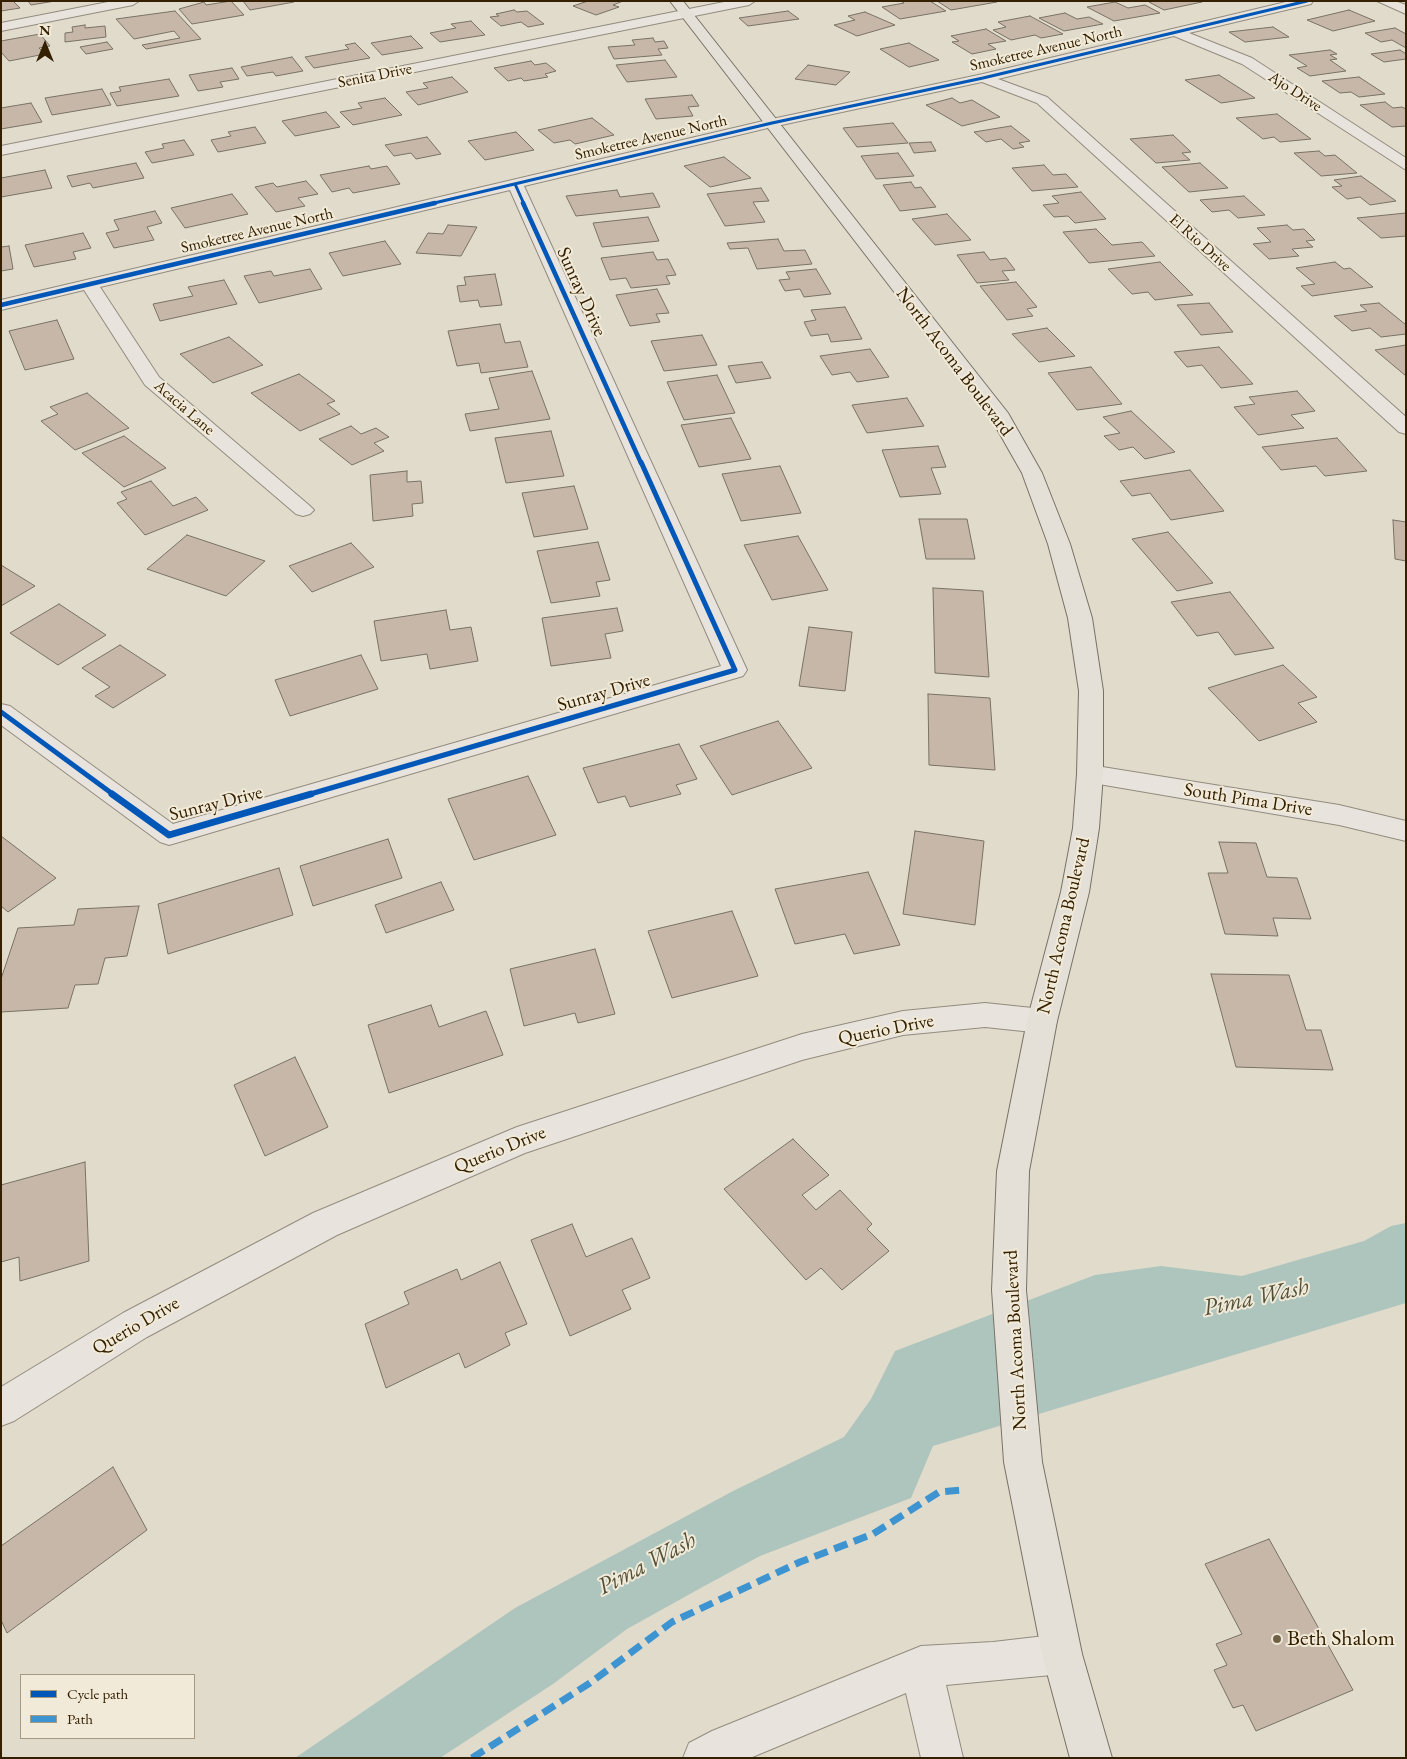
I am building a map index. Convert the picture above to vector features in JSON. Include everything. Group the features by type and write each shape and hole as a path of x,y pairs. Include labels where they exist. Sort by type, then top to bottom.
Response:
{"main road":[{"name":"North Acoma Boulevard","path":"676,1 998,413 1032,473 1059,544 1080,618 1091,690 1090,774 1086,828 1075,892 1042,1021 1014,1171 1010,1290 1023,1462 1062,1654 1091,1758"}],"street":[{"path":"1,27 133,1"},
{"name":"Senita Drive","path":"1,151 750,1"},
{"name":"Smoketree Avenue North","path":"1,305 772,123 983,78 1307,1"},
{"path":"1383,1 1406,10"},
{"name":"Ajo Drive","path":"1177,32 1248,61 1406,165"},
{"name":"El Rio Drive","path":"983,78 1042,100 1406,428"},
{"name":"Sunray Drive","path":"1,712 169,835 735,670 515,184"},
{"name":"Acacia Lane","path":"89,284 152,381 303,510"},
{"name":"South Pima Drive","path":"1090,774 1339,814 1406,831"},
{"name":"Querio Drive","path":"1,1408 135,1325 325,1224 517,1141 802,1047 904,1023 986,1015 1042,1021"},
{"path":"704,1758 727,1746 921,1666 993,1662 1062,1654"},
{"path":"921,1666 942,1758"}],"water":[{"name":"Pima Wash","path":"1406,1223 1406,1303 933,1446 911,1498 760,1556 708,1584 627,1629 553,1684 440,1758 295,1758 515,1608 735,1490 844,1437 871,1399 895,1351 1095,1275 1161,1266 1242,1276 1364,1241 1391,1226"}],"building":[{"path":"1,1 13,1 20,8 1,11"},
{"path":"28,1 55,1 31,5"},
{"path":"231,1 244,15 192,24 179,9 204,2 206,5"},
{"path":"243,1 294,1 294,2 250,10"},
{"path":"588,1 623,1 613,5 619,7 596,15 573,6"},
{"path":"901,1 930,1 946,11 900,19 882,7 904,3"},
{"path":"937,1 996,1 997,2 951,10"},
{"path":"1115,2 1128,8 1145,5 1160,13 1114,21 1087,7"},
{"path":"1149,2 1202,2 1164,10"},
{"path":"514,10 517,12 527,11 544,24 528,27 521,22 501,26 490,17 499,16 496,14"},
{"path":"1349,10 1375,21 1333,31 1307,20"},
{"path":"175,11 201,39 146,49 142,45 180,38 174,31 134,39 116,19"},
{"path":"788,11 799,19 748,26 739,18"},
{"path":"865,12 895,25 857,36 834,25 855,20 848,16"},
{"path":"1065,13 1077,19 1089,17 1103,24 1064,31 1039,18"},
{"path":"1030,16 1063,34 1041,38 1035,35 1011,40 993,30 1006,27 998,22"},
{"path":"471,21 485,35 440,42 430,33 456,28 451,24"},
{"path":"85,25 85,28 105,26 106,37 65,42 65,33 73,32 72,27"},
{"path":"1273,27 1289,37 1245,42 1229,32"},
{"path":"1395,28 1406,34 1406,48 1392,40 1381,42 1365,33"},
{"path":"986,29 1006,41 988,44 996,49 972,54 952,42 959,41 951,36"},
{"path":"40,34 50,46 39,48 45,54 9,61 1,52 1,41"},
{"path":"411,36 423,48 382,55 371,43"},
{"path":"653,38 655,42 664,41 668,48 658,49 662,55 614,59 608,47 635,45 632,40"},
{"path":"107,42 113,49 86,54 80,47"},
{"path":"355,43 370,58 314,68 305,57 349,49 345,45"},
{"path":"909,43 939,60 909,67 880,49"},
{"path":"1330,50 1337,54 1330,55 1337,59 1330,60 1346,71 1310,76 1297,68 1307,66 1289,55"},
{"path":"1400,50 1406,54 1406,59 1384,62 1371,54"},
{"path":"292,57 303,71 276,76 273,72 247,76 241,67"},
{"path":"665,60 677,77 627,82 616,65"},
{"path":"531,61 535,65 546,63 556,71 545,74 548,77 524,81 521,78 508,81 494,68"},
{"path":"808,65 850,72 836,85 795,79"},
{"path":"232,68 239,79 220,82 223,87 198,91 189,75"},
{"path":"1219,75 1255,98 1221,103 1185,80"},
{"path":"452,77 468,92 418,105 406,92 428,88 423,83"},
{"path":"1359,77 1385,94 1359,97 1351,92 1340,93 1322,81"},
{"path":"169,79 179,96 117,106 110,93 121,91 119,87"},
{"path":"102,89 111,105 52,115 45,98"},
{"path":"692,95 699,106 688,107 693,116 656,119 645,99"},
{"path":"385,98 402,115 353,125 340,112 362,108 358,103"},
{"path":"952,98 960,103 972,100 1000,117 962,126 926,105"},
{"path":"1385,102 1393,108 1402,107 1406,109 1406,126 1392,127 1360,105"},
{"path":"31,103 42,122 1,129 1,108"},
{"path":"326,112 340,127 295,136 282,121"},
{"path":"1277,114 1311,139 1280,142 1274,137 1263,139 1236,118"},
{"path":"592,118 614,135 575,144 570,140 554,143 538,130"},
{"path":"893,123 908,143 857,147 843,128"},
{"path":"1011,126 1030,141 1019,143 1024,147 1013,149 1001,139 986,142 974,132"},
{"path":"255,127 266,143 218,152 211,140 231,136 228,132"},
{"path":"516,132 534,150 485,160 468,141"},
{"path":"1173,135 1191,152 1182,153 1190,160 1156,163 1130,139"},
{"path":"427,137 441,154 416,159 411,153 394,156 385,145"},
{"path":"184,140 194,155 152,163 145,152 164,148 162,144"},
{"path":"931,142 936,151 914,153 909,143"},
{"path":"1319,151 1325,156 1335,155 1357,173 1321,176 1294,153"},
{"path":"898,153 914,176 876,179 861,156"},
{"path":"724,157 751,178 710,187 684,166"},
{"path":"136,163 144,178 93,188 90,183 72,187 67,176"},
{"path":"1200,163 1228,188 1189,192 1162,167"},
{"path":"1044,165 1053,175 1066,174 1078,187 1032,191 1012,168"},
{"path":"369,166 371,169 387,166 400,184 353,193 349,188 332,192 320,175"},
{"path":"45,170 52,188 1,197 1,178"},
{"path":"1361,176 1396,201 1370,205 1360,197 1347,199 1332,187 1342,186 1334,180"},
{"path":"306,181 318,194 298,198 305,206 276,212 255,187 273,183 277,187"},
{"path":"911,182 915,188 921,187 936,207 900,211 883,185"},
{"path":"761,188 769,201 753,202 765,222 725,226 707,194"},
{"path":"617,190 620,197 653,193 660,207 576,216 566,196"},
{"path":"1081,192 1106,219 1075,223 1068,216 1054,217 1043,205 1059,203 1052,196"},
{"path":"232,194 248,214 185,228 171,208"},
{"path":"1244,196 1265,215 1238,218 1229,210 1212,212 1200,200"},
{"path":"155,211 162,223 147,227 154,240 114,248 106,233 119,230 114,220"},
{"path":"1406,213 1406,236 1381,238 1357,218"},
{"path":"947,214 971,240 935,245 912,219"},
{"path":"648,217 659,241 602,247 593,223"},
{"path":"448,225 477,227 461,256 416,253 428,233 443,234"},
{"path":"1287,225 1293,230 1304,229 1315,240 1306,241 1313,247 1292,249 1299,256 1269,259 1253,244 1271,242 1257,228"},
{"path":"1096,229 1112,245 1142,242 1155,256 1089,263 1063,232"},
{"path":"83,233 91,248 73,252 76,259 34,267 25,245"},
{"path":"778,239 784,251 805,250 812,264 757,269 748,248 730,249 727,243"},
{"path":"385,241 401,264 343,276 329,253"},
{"path":"9,246 13,269 1,271 1,247"},
{"path":"653,252 657,260 668,259 676,275 666,276 670,284 631,288 626,278 610,280 601,258"},
{"path":"984,252 990,260 1006,258 1015,270 1002,271 1009,280 977,283 957,255"},
{"path":"1160,262 1193,295 1155,300 1148,292 1132,294 1108,269"},
{"path":"1335,262 1344,269 1350,268 1373,287 1312,296 1301,286 1315,284 1296,268"},
{"path":"310,269 322,289 259,303 244,276 271,271 274,276"},
{"path":"816,269 831,294 804,297 800,289 785,291 779,280 790,279 786,272"},
{"path":"495,274 502,305 480,307 478,300 460,302 457,286 466,285 464,277"},
{"path":"224,280 237,304 160,321 153,304 193,296 188,287"},
{"path":"1016,282 1037,307 1027,309 1033,316 1007,320 980,286"},
{"path":"657,289 669,313 656,314 660,322 630,326 616,295"},
{"path":"1209,303 1233,332 1201,335 1177,305"},
{"path":"1379,303 1406,325 1406,334 1381,337 1370,328 1352,331 1334,316 1367,311 1360,305"},
{"path":"845,307 862,339 831,342 828,334 811,336 804,322 816,320 811,310"},
{"path":"57,320 74,359 25,370 9,331"},
{"path":"500,324 505,343 520,341 528,367 481,373 479,363 457,366 448,331"},
{"path":"1047,328 1075,356 1039,362 1012,334"},
{"path":"702,335 717,365 664,371 651,341"},
{"path":"229,337 263,365 213,383 180,354"},
{"path":"1406,345 1406,376 1375,350"},
{"path":"1219,347 1253,384 1221,388 1202,365 1187,367 1174,352"},
{"path":"870,349 889,377 857,382 850,372 832,375 820,356"},
{"path":"762,362 771,378 736,383 728,366"},
{"path":"1091,367 1122,404 1077,410 1048,373"},
{"path":"532,371 550,419 470,431 465,414 499,409 489,378"},
{"path":"299,374 335,401 327,404 340,414 300,431 251,393"},
{"path":"717,375 735,413 684,420 667,382"},
{"path":"1297,391 1315,411 1291,415 1304,428 1258,435 1234,407 1255,404 1249,397"},
{"path":"87,393 129,428 75,450 41,421 58,414 50,407"},
{"path":"907,398 924,426 867,433 852,405"},
{"path":"1131,411 1175,452 1145,459 1133,447 1119,450 1104,436 1120,433 1103,417"},
{"path":"731,418 751,459 699,467 681,425"},
{"path":"351,426 361,434 376,428 389,437 374,443 384,451 352,465 319,439"},
{"path":"551,431 564,476 506,483 495,438"},
{"path":"124,436 166,468 124,487 82,453"},
{"path":"1337,438 1367,471 1325,476 1316,466 1281,470 1262,447"},
{"path":"938,446 946,467 931,468 941,494 900,497 882,450"},
{"path":"780,466 801,513 741,521 722,474"},
{"path":"1190,470 1224,511 1171,520 1150,493 1132,496 1120,481"},
{"path":"407,471 407,482 421,481 423,503 412,504 413,516 373,521 370,475"},
{"path":"151,481 173,506 196,497 208,510 145,535 117,503 127,499 121,492"},
{"path":"574,486 588,529 534,537 522,493"},
{"path":"919,519 967,519 975,559 926,559"},
{"path":"1393,520 1406,522 1406,561 1395,559"},
{"path":"1168,532 1213,583 1177,591 1132,539"},
{"path":"187,535 265,561 226,596 147,569"},
{"path":"798,536 828,590 772,600 744,545"},
{"path":"598,542 610,580 596,582 600,596 551,603 537,551"},
{"path":"351,543 374,567 312,592 289,566"},
{"path":"1,565 35,586 1,606"},
{"path":"933,588 983,591 989,677 935,673"},
{"path":"1230,592 1274,648 1235,655 1218,632 1197,636 1171,602"},
{"path":"59,604 106,635 58,665 10,633"},
{"path":"617,608 623,631 605,634 611,658 551,666 542,618"},
{"path":"446,610 450,630 471,627 478,661 430,669 427,654 381,661 374,621"},
{"path":"809,627 852,632 845,691 799,686"},
{"path":"120,645 166,675 113,708 95,696 110,687 82,668"},
{"path":"361,655 378,689 290,716 275,680"},
{"path":"1283,665 1317,697 1298,703 1317,722 1259,741 1208,688"},
{"path":"928,694 990,698 995,770 929,765"},
{"path":"778,721 812,768 732,795 700,746"},
{"path":"679,744 697,779 676,785 681,794 630,807 625,796 598,803 583,768"},
{"path":"528,776 556,835 474,860 448,799"},
{"path":"915,831 984,841 975,925 903,914"},
{"path":"1,836 56,878 8,912 1,906"},
{"path":"388,839 402,878 313,906 300,866"},
{"path":"1219,842 1256,843 1267,877 1297,878 1311,919 1273,918 1278,936 1225,934 1208,873 1228,873"},
{"path":"279,868 293,915 168,954 158,904"},
{"path":"868,872 900,945 854,954 845,934 795,944 775,889"},
{"path":"441,882 454,910 386,933 375,905"},
{"path":"139,906 127,956 105,958 98,984 75,985 68,1008 1,1012 1,979 18,928 74,925 78,909"},
{"path":"732,911 758,976 672,998 648,931"},
{"path":"595,949 615,1014 578,1023 575,1013 524,1026 510,969"},
{"path":"1211,974 1289,975 1306,1030 1321,1030 1333,1070 1236,1067"},
{"path":"431,1005 439,1027 486,1011 503,1055 389,1093 368,1025"},
{"path":"295,1057 328,1127 265,1156 234,1085"},
{"path":"793,1139 829,1175 802,1195 816,1210 840,1190 872,1224 867,1229 889,1251 842,1290 821,1268 806,1280 724,1189"},
{"path":"85,1162 89,1261 20,1281 19,1257 1,1262 1,1185"},
{"path":"572,1224 586,1257 632,1238 650,1278 622,1290 631,1309 570,1336 531,1240"},
{"path":"500,1262 527,1324 505,1333 510,1345 465,1368 459,1353 386,1388 365,1324 409,1304 404,1292 457,1269 461,1280"},
{"path":"113,1467 147,1530 7,1633 1,1620 1,1546"},
{"name":"Beth Shalom","path":"1269,1539 1353,1690 1256,1731 1243,1705 1233,1708 1214,1670 1227,1665 1216,1644 1242,1634 1205,1564"}],"marked path":[{"path":"472,1758 590,1683 672,1622 800,1562 873,1534 939,1492 963,1490"}],"cycle path":[{"path":"1,305 772,123 983,78 1307,1"},
{"path":"1,712 169,835 735,670 515,184"}],"place":[{"name":"Beth Shalom","path":"1277,1639"}]}
